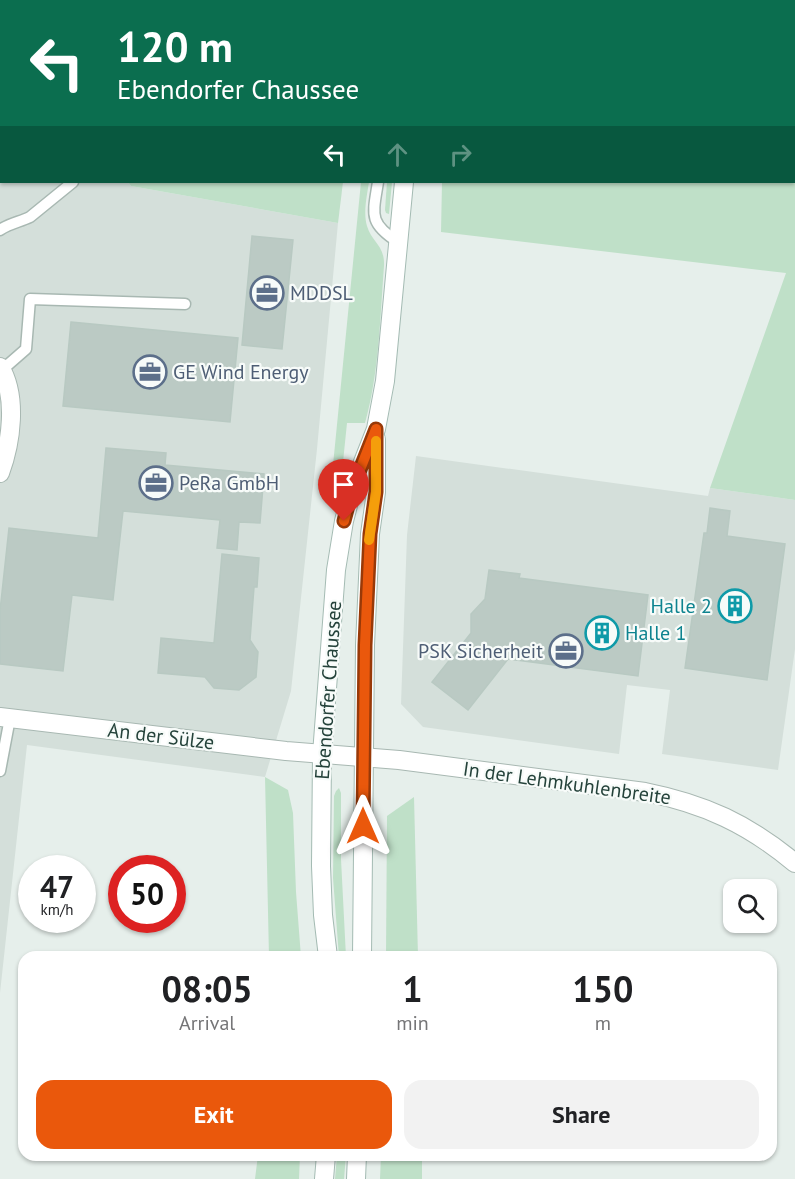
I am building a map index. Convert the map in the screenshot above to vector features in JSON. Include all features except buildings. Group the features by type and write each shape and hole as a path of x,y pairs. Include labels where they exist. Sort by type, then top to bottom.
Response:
{"main road":[{"name":"Ebendorfer Chaussee","path":"362,951 363,757 370,534 376,492 376,429 385,381 404,183"},
{"path":"0,473 8,446 10,427 10,397 1,369"},
{"name":"Ebendorfer Chaussee","path":"327,951 321,866 322,754 336,570 352,490 376,429"},
{"name":"An der Sülze","path":"5,717 322,754"},
{"name":"In der Lehmkuhlenbreite","path":"322,754 399,760 611,786 675,798 701,806 758,835 795,863"},
{"path":"324,1179 326,1161"},
{"path":"356,1179 357,1161"}],"lane":[{"path":"0,230 30,217 72,183"},
{"path":"378,183 374,210 377,223 384,233 398,242"},
{"path":"1,369 27,349 30,299 185,304"},
{"path":"0,771 5,717"}],"shaded area":[{"path":"0,183 129,183 131,186 338,223 291,691 265,777 27,745 0,993"},
{"path":"416,456 708,496 710,488 795,500 795,649 778,770 662,754 670,690 627,685 619,754 423,727 401,704 407,535"}],"green space":[{"path":"129,183 343,183 338,223 131,186"},
{"path":"361,183 369,183 366,221 369,232 384,259 376,365 365,423 347,423 338,492 333,482"},
{"path":"387,183 392,183 389,214 385,210"},
{"path":"442,183 795,183 795,500 710,488 786,273 441,232"},
{"path":"265,777 288,790 293,813 301,951 269,951"},
{"path":"339,788 341,793 341,859 346,951 339,951 333,878 334,796"},
{"path":"414,797 418,951 386,951 387,816"},
{"path":"257,1161 300,1161 299,1179 255,1179"},
{"path":"336,1161 346,1161 344,1179 335,1179"},
{"path":"381,1161 422,1161 422,1179 380,1179"}],"slow traffic":[{"path":"369,540 376,492 376,441"}],"place":[{"name":"MDDSL","path":"267,293"},
{"name":"GE Wind Energy","path":"150,372"},
{"name":"PeRa GmbH","path":"156,483"},
{"name":"Halle 2","path":"735,606"},
{"name":"Halle 1","path":"602,633"},
{"name":"PSK Sicherheit","path":"566,651"}],"route":[{"path":"344,521 352,490 376,429 376,492 370,534 365,645 363,826"}]}
